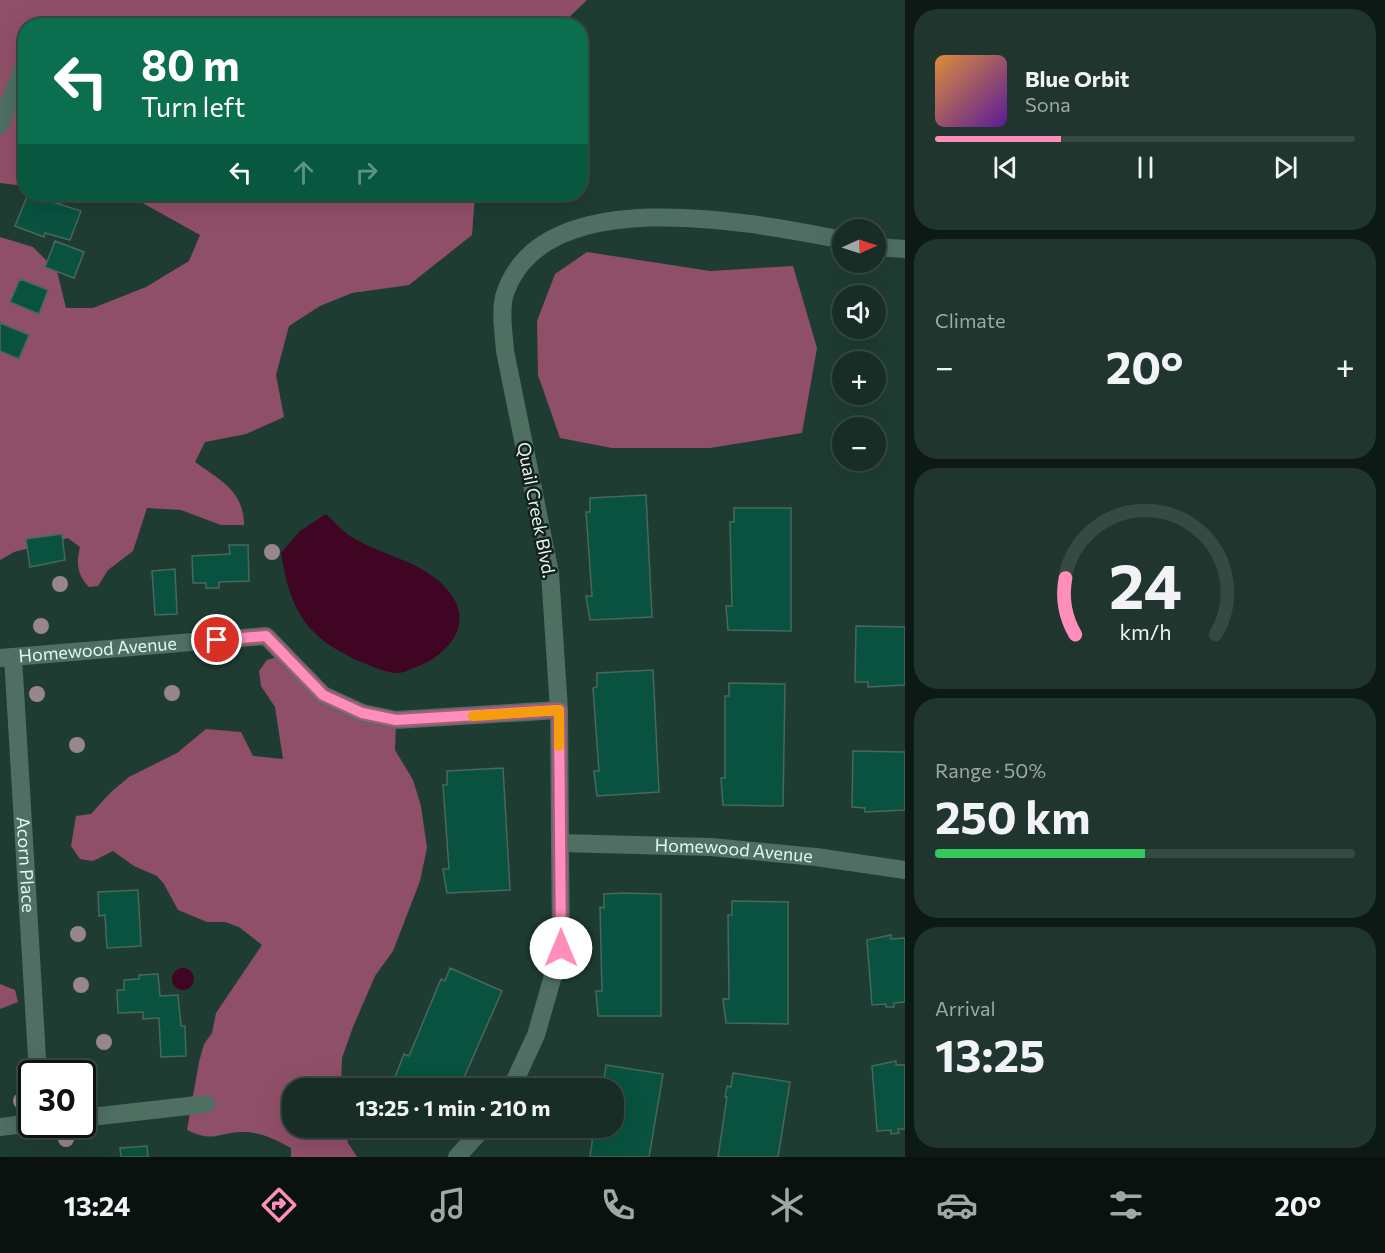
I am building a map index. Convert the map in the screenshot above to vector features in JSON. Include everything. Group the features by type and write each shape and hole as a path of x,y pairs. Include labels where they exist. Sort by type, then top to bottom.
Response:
{"street":[{"path":"0,125 18,81"},
{"name":"Quail Creek Blvd.","path":"516,1078 537,1035 561,948 559,710 550,573 506,351 502,321 504,298 512,279 525,262 559,234 582,225 613,219 726,219 832,238"},
{"path":"886,248 905,249"},
{"name":"Homewood Avenue","path":"7,658 266,636 323,695 362,713 396,720 559,710"},
{"name":"Acorn Place","path":"7,658 37,1060"},
{"name":"Homewood Avenue","path":"560,843 711,847 816,857 905,870"},
{"path":"96,1116 206,1104"},
{"path":"0,1127 18,1125"},
{"path":"457,1157 474,1138"}],"shaded area":[{"path":"0,0 587,0 568,18 18,18 18,185 0,183"},
{"path":"139,201 474,201 472,235 409,285 352,293 320,306 289,326 276,375 284,417 246,434 205,442 195,462 221,481 235,495 243,513 244,525 221,525 181,510 147,508 133,551 108,570 98,586 89,587 82,578 78,568 80,547 68,538 14,552 0,560 0,237 33,247 57,271 66,308 93,308 146,287 189,261 200,235"},
{"path":"587,252 710,271 793,266 817,348 802,433 710,448 612,448 560,438 538,375 537,321 555,274"},
{"path":"326,514 350,536 420,568 445,587 459,610 459,621 452,641 436,657 403,672 384,671 359,661 325,642 303,619 289,590 281,553 300,531"},
{"path":"284,655 323,695 396,720 395,750 413,780 421,806 427,848 420,881 393,951 375,976 353,1027 342,1058 341,1078 282,1078 282,1138 347,1138 357,1157 291,1157 291,1148 262,1135 242,1132 210,1137 187,1130 199,1062 204,1044 212,1033 216,1013 262,945 239,927 225,922 207,922 178,910 157,876 134,866 113,851 93,861 80,859 71,846 76,816 91,814 111,792 129,777 177,753 206,729 241,732 253,756 283,759 275,707 261,686 259,671 267,660"},
{"path":"183,968 191,971 194,979 191,987 183,990 175,987 172,979 175,971"},
{"path":"0,984 15,990 18,1002 0,1009"}],"building":[{"path":"25,201 50,201 81,211 70,240 45,233 44,237 15,226"},
{"path":"55,241 84,252 74,278 45,267"},
{"path":"20,279 48,290 39,314 10,302"},
{"path":"0,323 29,335 19,359 0,351"},
{"path":"646,495 652,617 590,620 586,596 592,596 586,512 590,512 590,498"},
{"path":"734,508 791,508 791,631 728,630 726,606 732,606 730,522 734,522"},
{"path":"62,534 65,560 30,567 26,539"},
{"path":"229,545 248,545 249,581 219,582 219,588 206,588 206,583 193,583 192,556 230,554"},
{"path":"175,569 177,614 155,615 152,571"},
{"path":"856,626 905,627 905,685 868,687 868,682 855,682"},
{"path":"653,670 659,792 597,796 594,771 599,771 593,688 597,687 597,673"},
{"path":"729,683 785,684 783,806 723,805 721,778 725,778 725,696 729,696"},
{"path":"853,751 905,752 905,810 865,812 865,808 852,807"},
{"path":"503,768 510,890 447,893 443,869 449,869 443,785 447,785 447,771"},
{"path":"138,890 141,946 107,948 105,915 99,916 98,892"},
{"path":"604,894 661,894 661,1016 598,1016 596,991 602,991 600,907 604,908"},
{"path":"732,901 788,902 788,1024 726,1023 723,999 729,999 728,915 732,915"},
{"path":"891,935 891,939 905,938 905,1002 894,1003 894,1007 886,1007 886,1004 872,1005 867,940"},
{"path":"450,968 502,991 464,1078 395,1077 404,1054 409,1056 441,979 445,981"},
{"path":"158,974 160,996 178,995 181,1026 185,1026 186,1056 161,1057 159,1018 143,1019 143,1012 118,1013 117,990 124,990 124,980 139,979 139,975"},
{"path":"896,1061 896,1065 905,1065 905,1129 898,1129 899,1133 891,1134 891,1130 877,1131 872,1066"},
{"path":"606,1065 663,1074 649,1157 590,1157 593,1138 624,1138 624,1078 604,1078"},
{"path":"733,1073 790,1082 778,1157 718,1157 727,1097 725,1097 727,1086 731,1087"},
{"path":"147,1146 148,1157 121,1157 120,1148"}],"slow traffic":[{"path":"473,716 559,710 559,746"}],"route":[{"path":"217,640 266,636 323,695 362,713 396,720 559,710 561,948"}]}
